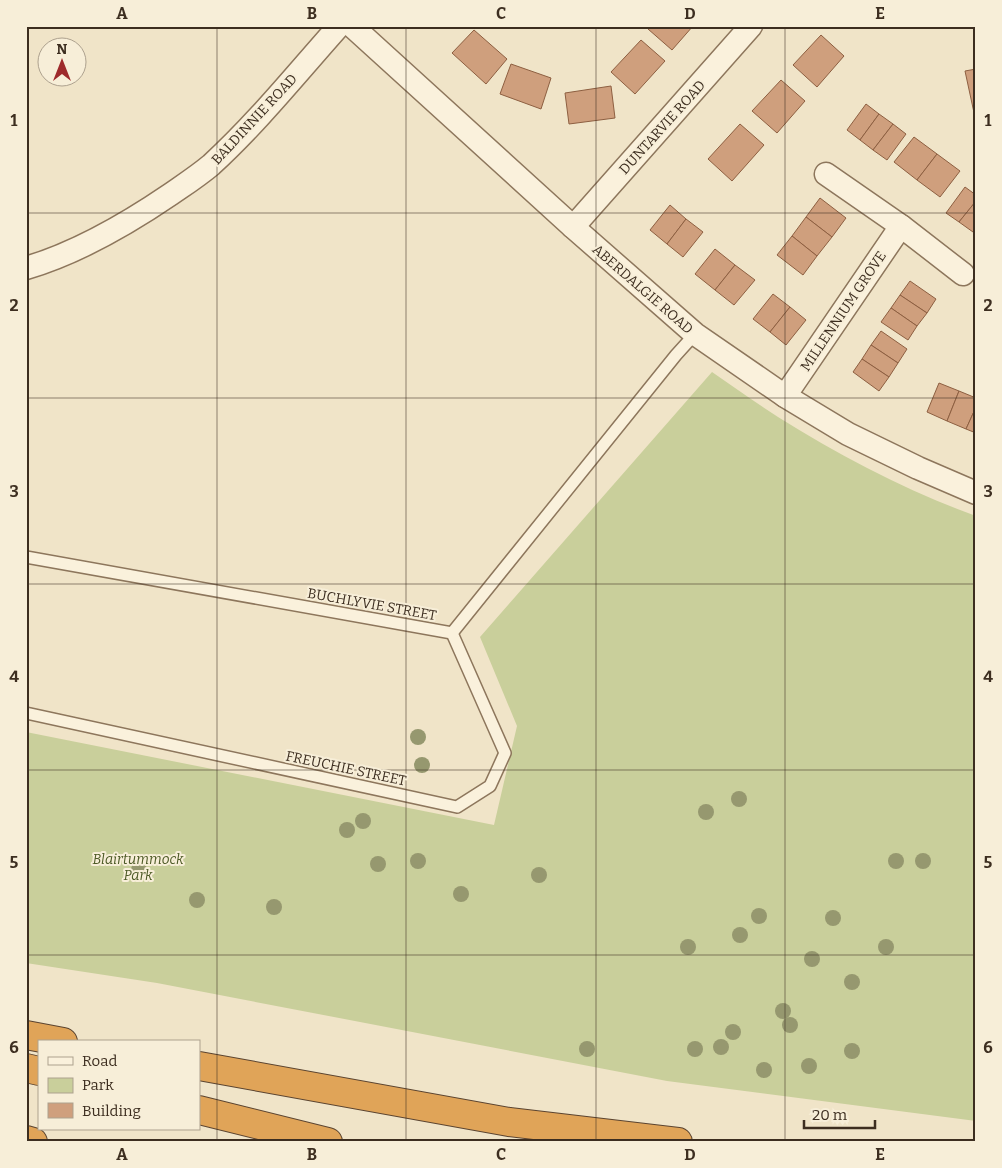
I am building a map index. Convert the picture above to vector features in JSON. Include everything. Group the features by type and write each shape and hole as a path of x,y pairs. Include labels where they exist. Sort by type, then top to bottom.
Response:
{"highway":[{"path":"26,1035 52,1040"},
{"path":"200,1066 509,1122 678,1142"},
{"path":"200,1110 328,1142"},
{"path":"26,1140 33,1142"}],"street":[{"name":"BALDINNIE ROAD","path":"26,268 75,248 114,229 152,207 209,167 234,144 339,26"},
{"name":"ABERDALGIE ROAD","path":"352,26 573,227 695,334 785,396 848,434 918,468 976,493"},
{"name":"DUNTARVIE ROAD","path":"573,227 751,26"},
{"path":"826,174 901,226 963,274"},
{"name":"MILLENNIUM GROVE","path":"785,396 901,226"}],"lane":[{"name":"BUCHLYVIE STREET","path":"26,557 452,633 676,355 695,334"},
{"name":"FREUCHIE STREET","path":"26,713 457,807 490,786 505,753 452,633"}],"green space":[{"name":"Blairtummock Park","path":"712,372 778,417 850,459 899,484 976,516 976,1121 667,1081 157,983 26,963 26,732 494,825 517,726 480,637"}],"building":[{"path":"650,26 693,26 672,50 648,29"},
{"path":"474,30 507,59 486,84 452,53"},
{"path":"821,35 844,56 817,87 793,65"},
{"path":"641,40 665,61 635,94 611,72"},
{"path":"511,64 551,78 541,109 500,94"},
{"path":"976,69 976,122 965,71"},
{"path":"781,80 805,101 777,133 752,111"},
{"path":"611,86 615,118 569,124 565,93"},
{"path":"866,104 879,114 860,140 847,130"},
{"path":"879,114 893,124 873,150 860,140"},
{"path":"740,124 764,145 732,181 708,159"},
{"path":"893,124 906,134 887,160 873,150"},
{"path":"914,137 937,154 917,180 894,162"},
{"path":"937,154 960,171 940,197 917,180"},
{"path":"965,187 976,195 976,201 959,222 946,213"},
{"path":"820,198 846,218 832,237 806,217"},
{"path":"976,201 976,228 973,232 959,222"},
{"path":"670,205 686,219 667,244 650,230"},
{"path":"806,217 832,237 817,256 792,236"},
{"path":"686,219 703,232 683,257 667,244"},
{"path":"792,236 817,256 803,275 777,255"},
{"path":"715,249 735,265 715,290 695,274"},
{"path":"735,265 755,280 734,305 715,290"},
{"path":"910,281 936,299 927,313 900,295"},
{"path":"773,294 790,307 770,332 753,319"},
{"path":"900,295 927,313 917,326 891,308"},
{"path":"790,307 806,320 786,345 770,332"},
{"path":"891,308 917,326 908,340 881,322"},
{"path":"881,331 907,349 898,363 871,345"},
{"path":"871,345 898,363 889,377 862,359"},
{"path":"862,359 889,377 879,391 853,372"},
{"path":"939,383 959,391 947,421 927,412"},
{"path":"959,391 976,398 976,407 966,429 947,421"},
{"path":"976,407 976,433 966,429"}]}
